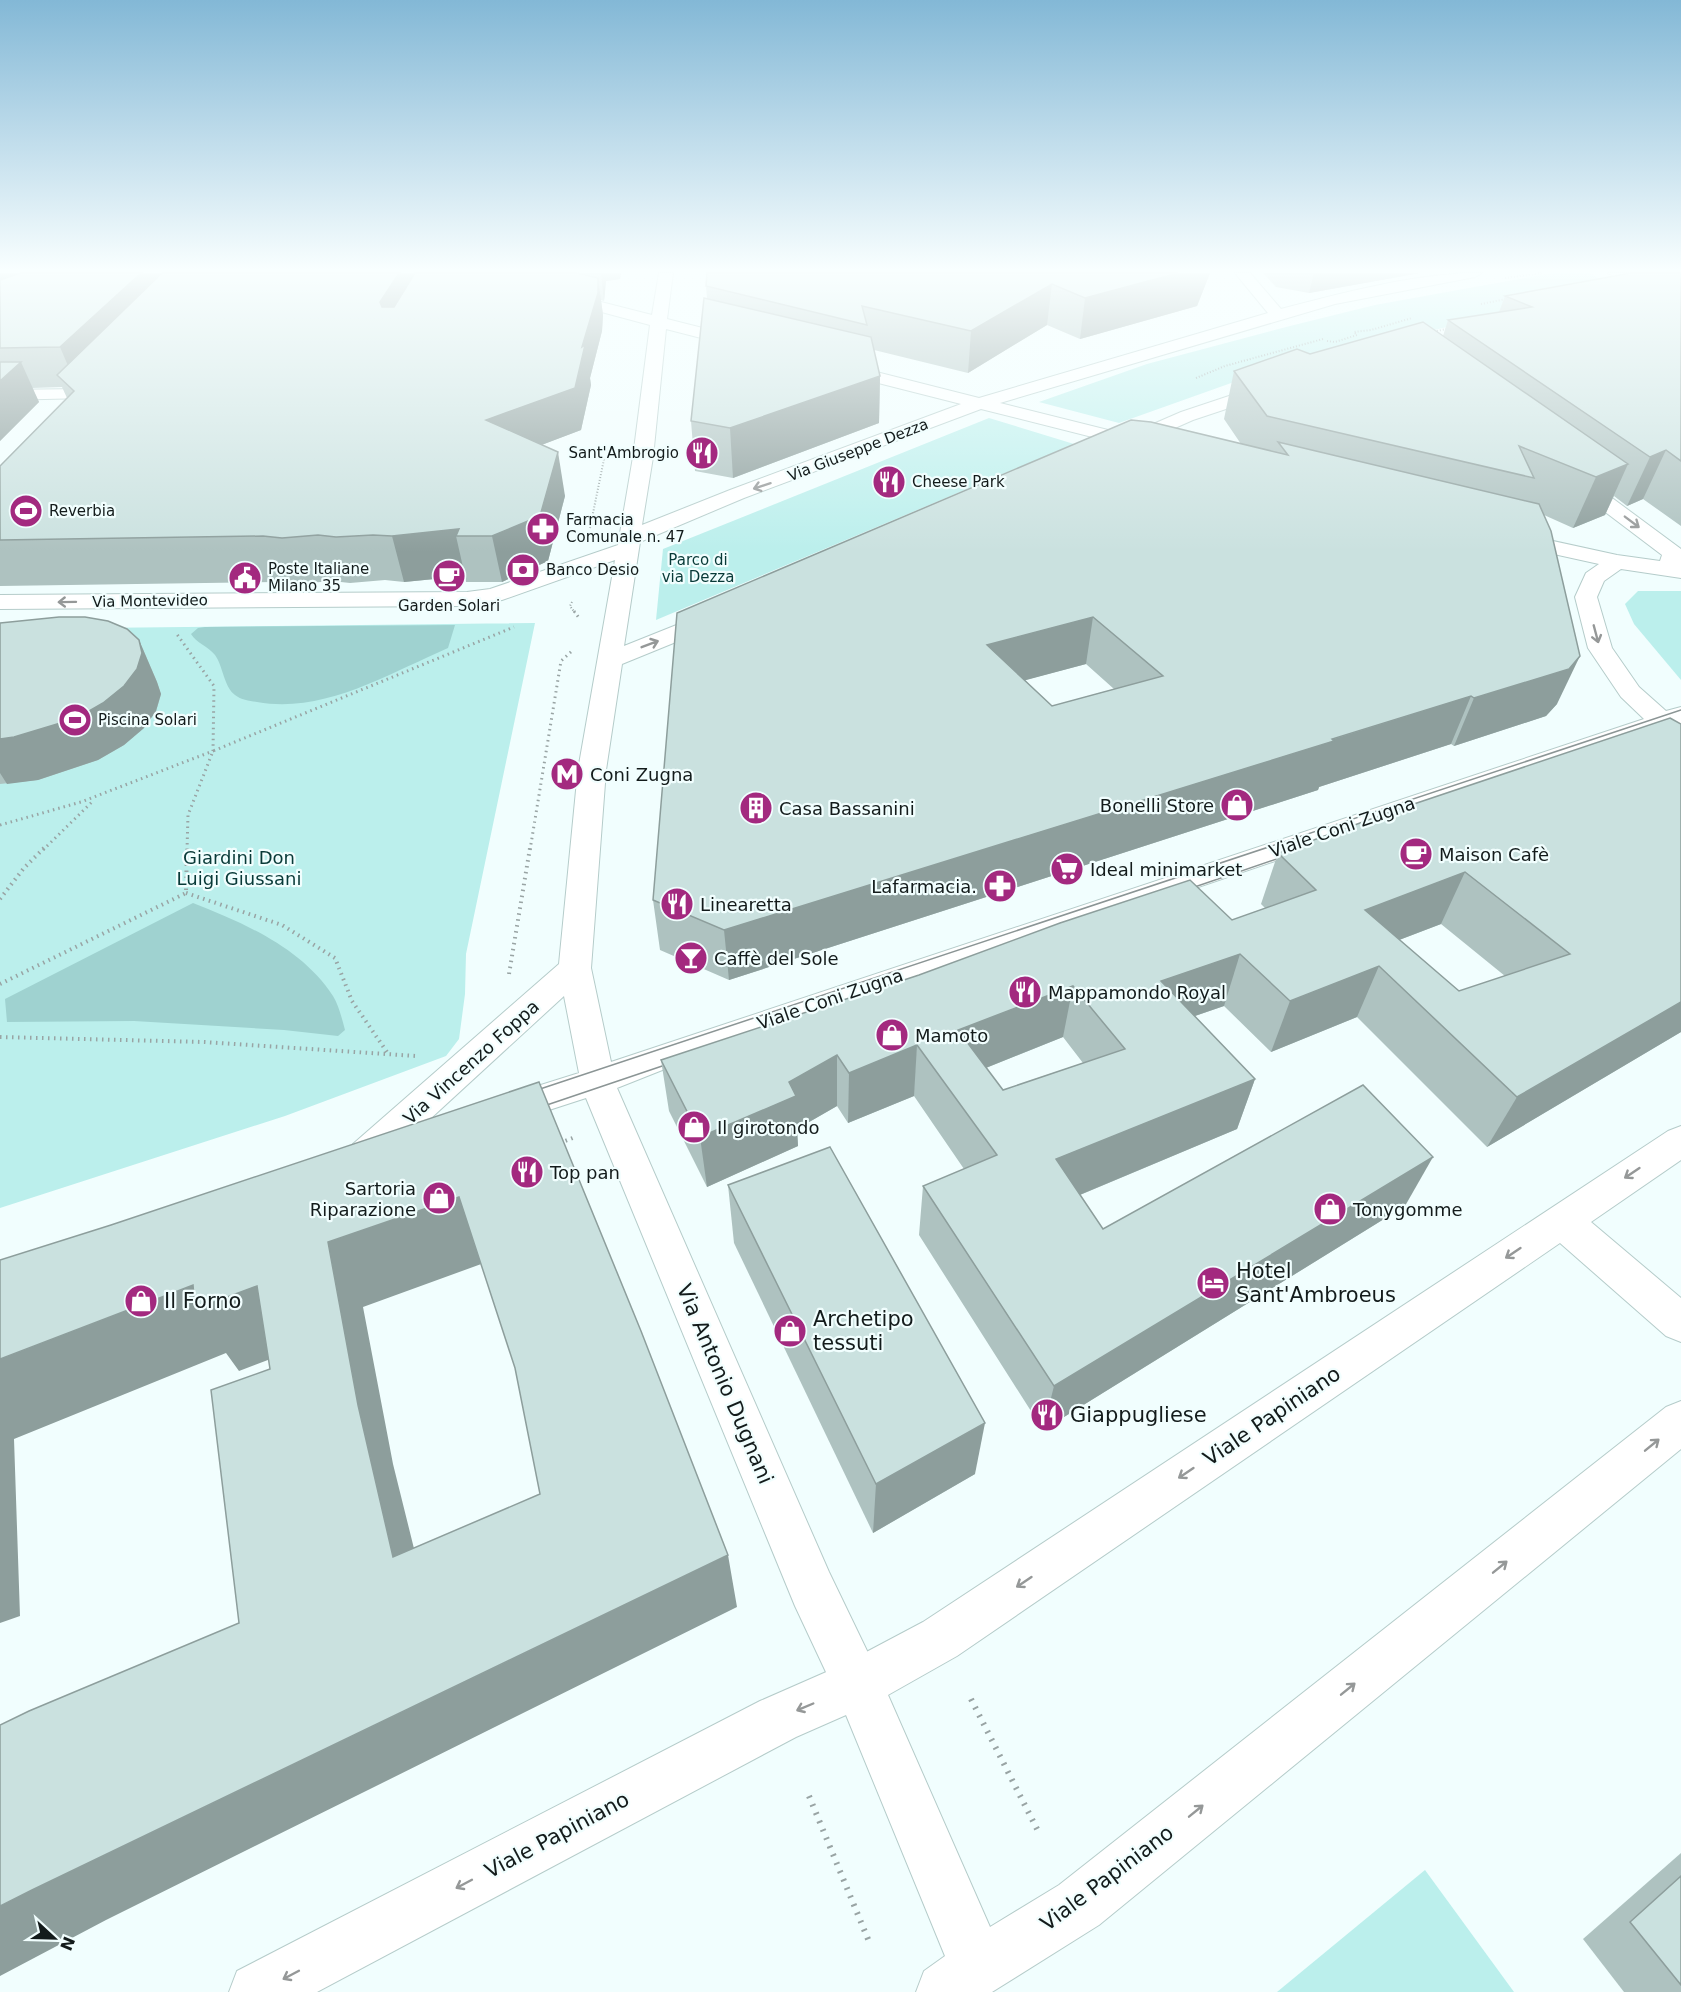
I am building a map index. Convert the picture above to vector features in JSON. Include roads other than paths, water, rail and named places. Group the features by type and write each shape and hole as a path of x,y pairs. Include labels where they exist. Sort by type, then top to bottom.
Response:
{"street":[{"path":"597,1081 575,968 592,770 643,457 654,366"},
{"path":"831,366 1166,451"},
{"name":"Via Giuseppe Dezza","path":"628,544 737,494 790,477 980,403 1105,366"},
{"path":"67,409 98,378"},
{"path":"1093,456 1187,416 1292,381"},
{"path":"905,385 916,429"},
{"path":"0,395 83,394"},
{"path":"1187,416 1203,434"},
{"path":"1495,534 1617,561 1676,570 1673,553 1563,471"},
{"name":"Via Montevideo","path":"0,603 467,599 494,595 582,565 628,544"},
{"path":"1540,545 1577,565 1594,578"},
{"path":"1617,561 1594,578 1586,597 1600,648 1630,692 1674,720"},
{"path":"611,660 732,611"},
{"name":"Viale Coni Zugna","path":"350,1161 597,1081 751,1026 1674,720"},
{"name":"Via Vincenzo Foppa","path":"350,1161 505,1032 575,968"},
{"name":"Via Antonio Dugnani","path":"597,1081 812,1589 858,1684"},
{"name":"Viale Papiniano","path":"258,1992 778,1719 858,1684 940,1639 1681,1141"},
{"path":"1562,1221 1681,1323"},
{"name":"Viale Papiniano","path":"858,1684 970,1984 1078,1905 1681,1422"}],"tram line":[{"path":"525,1094 1681,710"},
{"path":"1180,892 1291,854"},
{"path":"532,1110 677,1061"}],"place":[{"name":"Sant'Ambrogio","path":"702,453"},
{"name":"Cheese Park","path":"889,482"},
{"name":"Reverbia","path":"26,511"},
{"name":"Farmacia Comunale n. 47","path":"543,529"},
{"name":"Banco Desio","path":"523,570"},
{"name":"Garden Solari","path":"449,576"},
{"name":"Poste Italiane Milano 35","path":"245,578"},
{"name":"Piscina Solari","path":"75,720"},
{"name":"Coni Zugna","path":"567,774"},
{"name":"Bonelli Store","path":"1237,805"},
{"name":"Casa Bassanini","path":"756,808"},
{"name":"Maison Cafè","path":"1416,854"},
{"name":"Ideal minimarket","path":"1067,869"},
{"name":"Lafarmacia.","path":"1000,886"},
{"name":"Linearetta","path":"677,904"},
{"name":"Caffè del Sole","path":"691,958"},
{"name":"Mappamondo Royal","path":"1025,992"},
{"name":"Mamoto","path":"892,1035"},
{"name":"Il girotondo","path":"694,1127"},
{"name":"Top pan","path":"527,1172"},
{"name":"Sartoria Riparazione","path":"439,1198"},
{"name":"Tonygomme","path":"1330,1209"},
{"name":"Hotel Sant'Ambroeus","path":"1213,1283"},
{"name":"Il Forno","path":"141,1301"},
{"name":"Archetipo tessuti","path":"790,1331"},
{"name":"Giappugliese","path":"1047,1415"}],"park label":[{"name":"Parco di via Dezza","path":"698,568"},
{"name":"Giardini Don Luigi Giussani","path":"239,867"}]}
